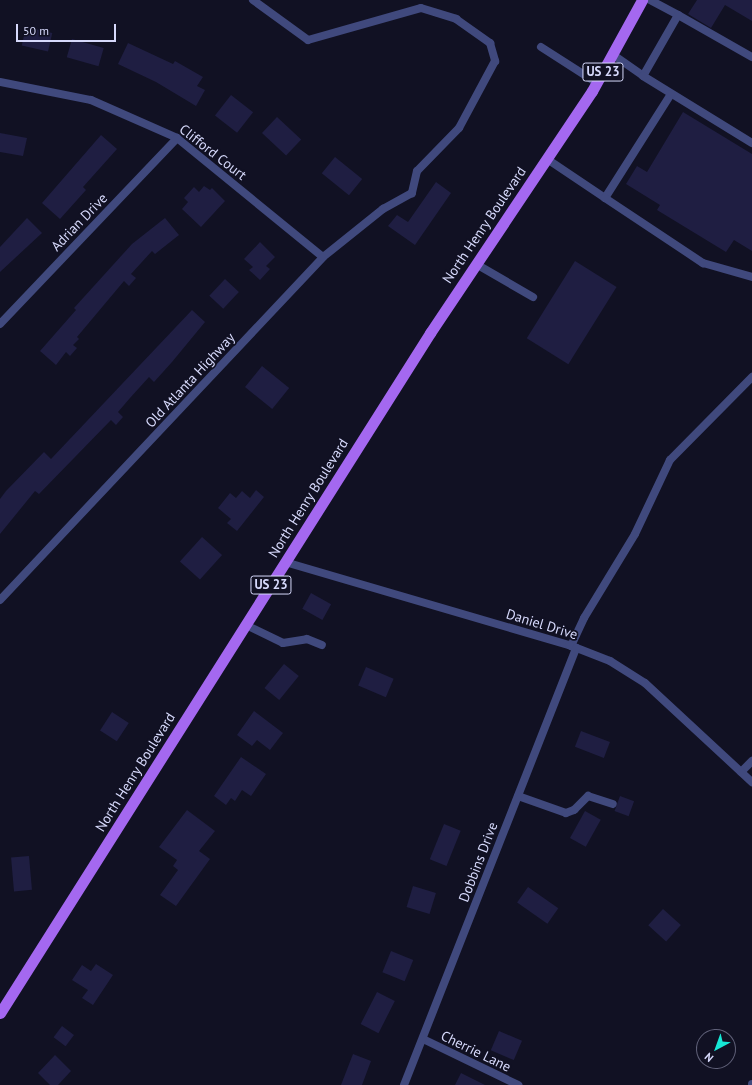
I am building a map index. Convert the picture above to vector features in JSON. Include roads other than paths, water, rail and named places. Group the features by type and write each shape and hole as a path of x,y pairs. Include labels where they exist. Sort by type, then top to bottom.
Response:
{"main road":[{"name":"North Henry Boulevard","path":"0,1013 285,562 476,264 547,160 597,83 642,0"}],"street":[{"name":"Old Atlanta Highway","path":"0,600 323,257 383,209 412,193 417,171 460,128 495,60 490,43 456,19 421,8 308,40 253,0"},
{"path":"650,0 752,57"},
{"path":"666,8 670,0"},
{"path":"643,76 678,15"},
{"path":"541,47 597,83"},
{"path":"612,54 671,94 752,143"},
{"name":"Clifford Court","path":"0,82 91,100 177,138 323,257"},
{"path":"605,198 671,94"},
{"name":"Adrian Drive","path":"0,324 177,138"},
{"path":"547,160 703,263 752,277"},
{"path":"476,264 533,297"},
{"name":"Dobbins Drive","path":"404,1085 518,796 584,618 635,534 667,465 682,446 752,377"},
{"name":"Daniel Drive","path":"285,562 574,647 610,661 645,683 752,782"},
{"path":"246,625 283,643 307,640 322,645"},
{"path":"741,772 752,761"},
{"path":"518,796 566,813 574,810 588,796 612,804"},
{"name":"Cherrie Lane","path":"423,1040 518,1085"}]}
